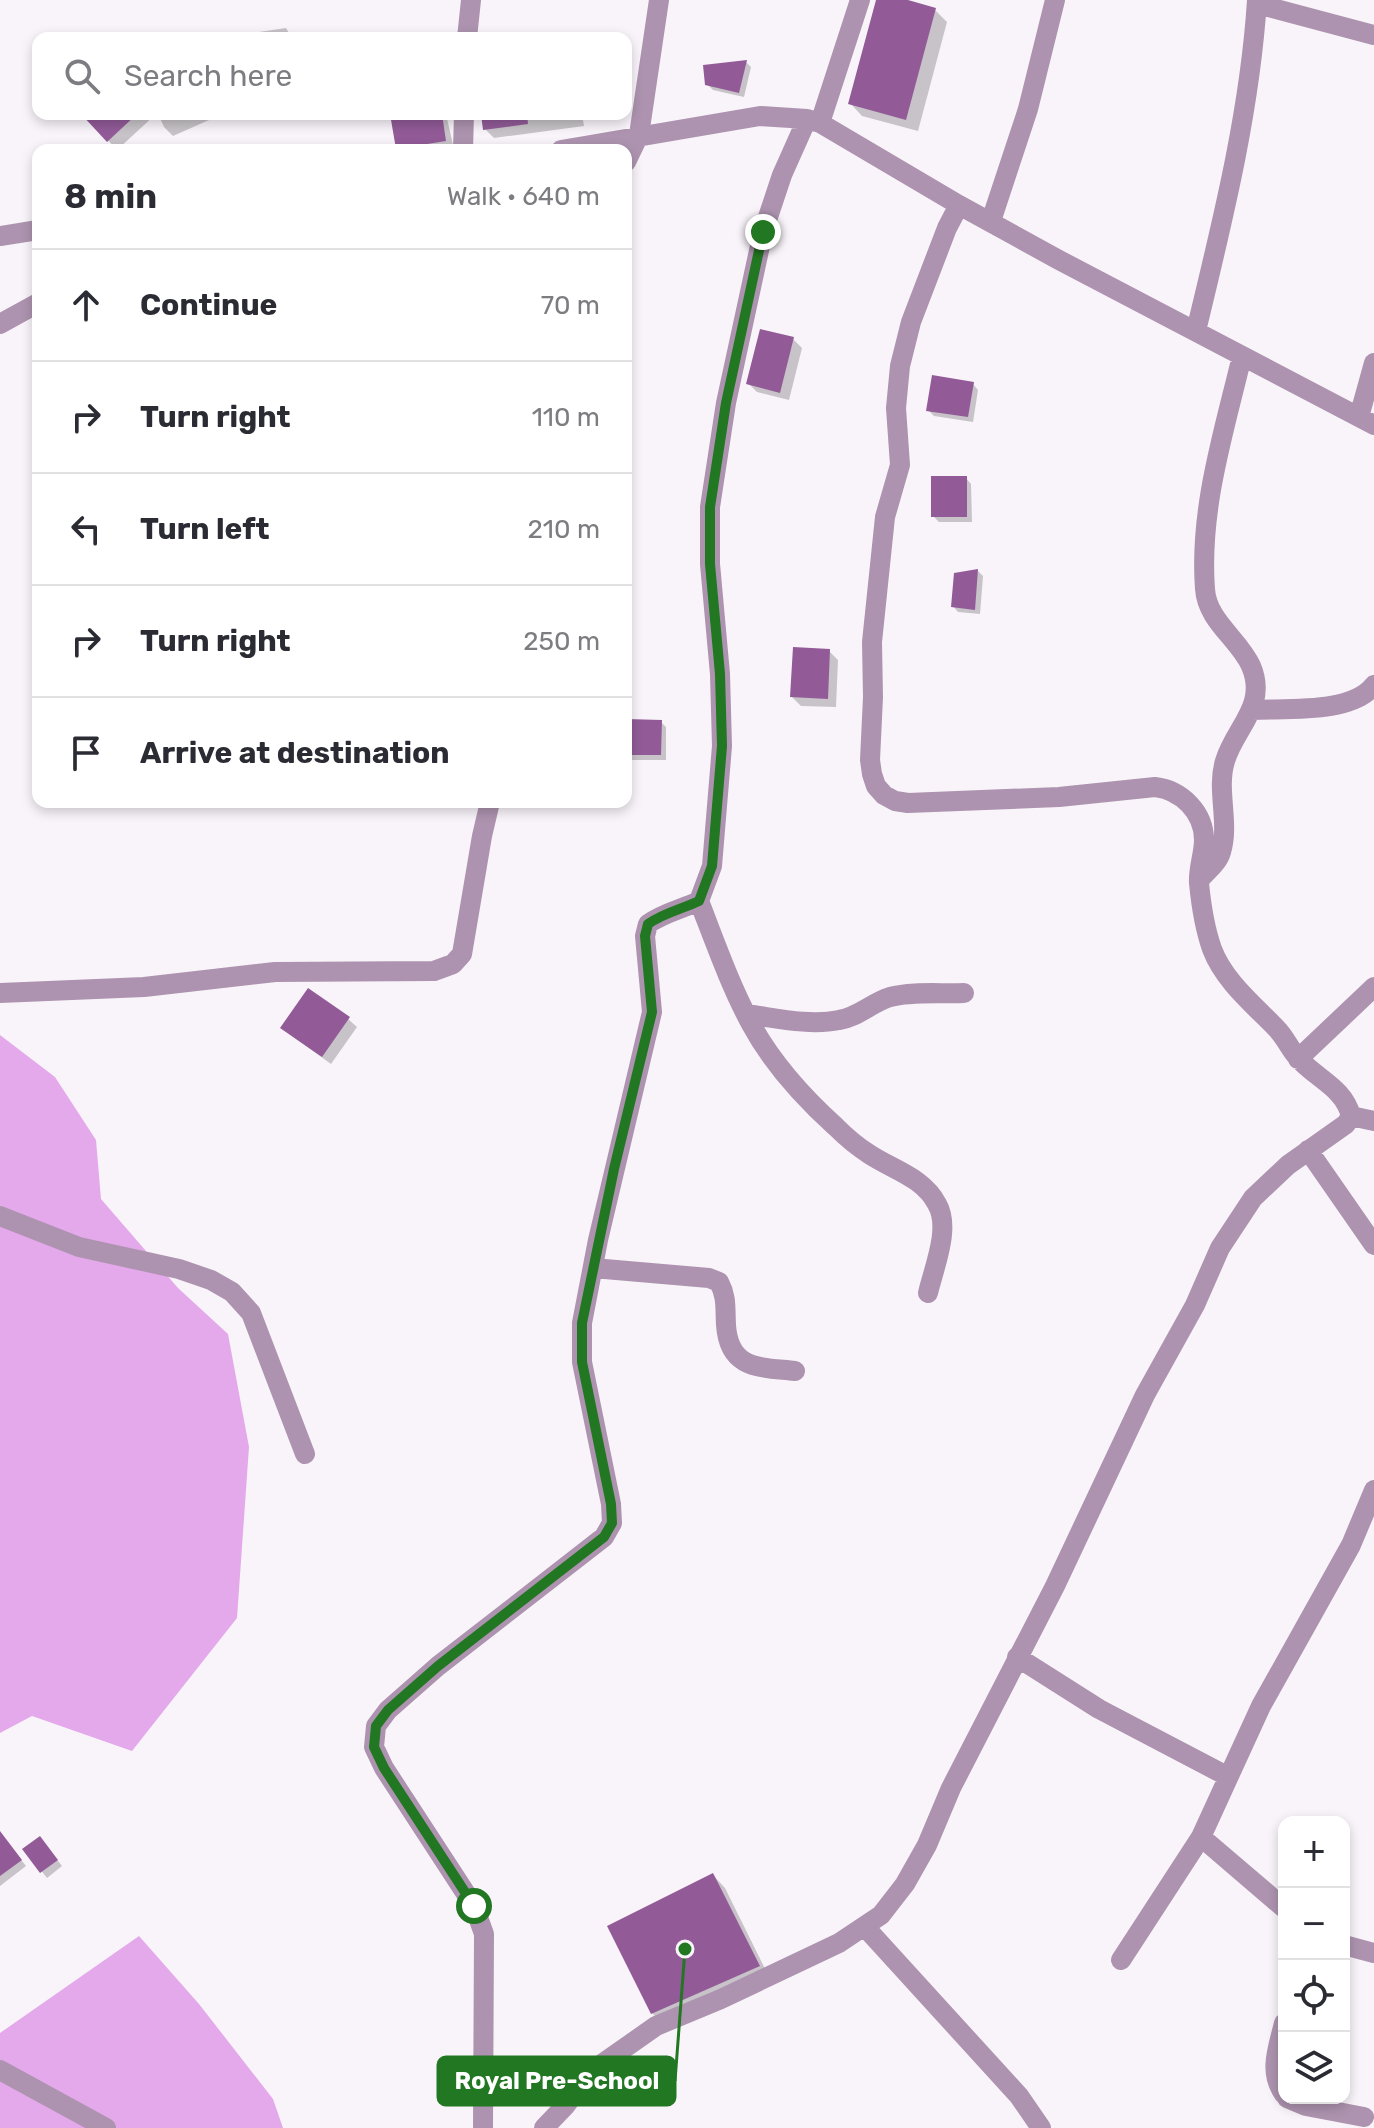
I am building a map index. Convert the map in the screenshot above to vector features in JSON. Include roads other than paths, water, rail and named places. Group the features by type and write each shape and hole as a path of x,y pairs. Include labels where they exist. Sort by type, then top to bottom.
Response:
{"street":[{"path":"468,32 471,0"},
{"path":"632,150 639,135 659,0"},
{"path":"860,0 814,121 782,175 760,245 726,403 710,507 710,564 720,674 722,746 712,866 699,901 746,1014 787,1078 837,1128 870,1155 926,1188 938,1205 944,1222 928,1293"},
{"path":"991,221 1028,109 1055,0"},
{"path":"1196,331 1226,203 1257,2 1374,35"},
{"path":"592,144 760,116 814,121 1059,260 1366,421 1374,363"},
{"path":"463,144 464,120"},
{"path":"544,2128 566,2105 589,2073 656,2026 839,1943 881,1915 905,1884 927,1845 951,1788 1055,1586 1152,1382 1195,1305 1220,1248 1253,1198 1308,1150 1346,1124 1351,1116 1348,1104 1340,1093 1298,1059 1280,1032 1252,1006 1222,968 1212,949 1199,880 1204,839 1199,821 1194,810 1169,789 1133,789 946,804 895,801 876,786 870,760 872,642 885,517 900,465 896,408 900,366 911,322 959,205"},
{"path":"0,236 32,231"},
{"path":"0,324 32,306"},
{"path":"1199,880 1221,854 1225,759 1252,710 1256,687 1251,667 1210,610 1205,591 1208,495 1242,356"},
{"path":"1252,710 1337,705 1355,701 1374,685"},
{"path":"0,993 144,987 275,972 434,971 453,964 462,954 489,808"},
{"path":"483,2128 484,1934 474,1906 384,1768 374,1747 376,1726 388,1710 438,1666 604,1537 612,1523 611,1504 582,1362 582,1323 652,1012 645,936 648,924 658,916 679,911 699,901"},
{"path":"1298,1059 1374,987"},
{"path":"746,1014 813,1022 836,1021 861,1013 893,996 964,993"},
{"path":"1351,1116 1374,1121"},
{"path":"1308,1150 1374,1245"},
{"path":"0,1216 79,1247 179,1269 211,1280 232,1292 251,1313 305,1454"},
{"path":"593,1268 709,1278 719,1282 726,1296 726,1328 739,1358 749,1366 795,1371"},
{"path":"1121,1960 1201,1837 1261,1706 1351,1545 1374,1490"},
{"path":"1017,1657 1099,1709 1227,1776"},
{"path":"1201,1837 1278,1903"},
{"path":"865,1927 1019,2096 1041,2128"},
{"path":"1350,1947 1374,1953"},
{"path":"1278,2053 1275,2068 1278,2084"},
{"path":"0,2070 106,2128"},
{"path":"1302,2104 1364,2117"}],"place":[{"name":"Royal Pre-School","path":"685,1949"}]}
